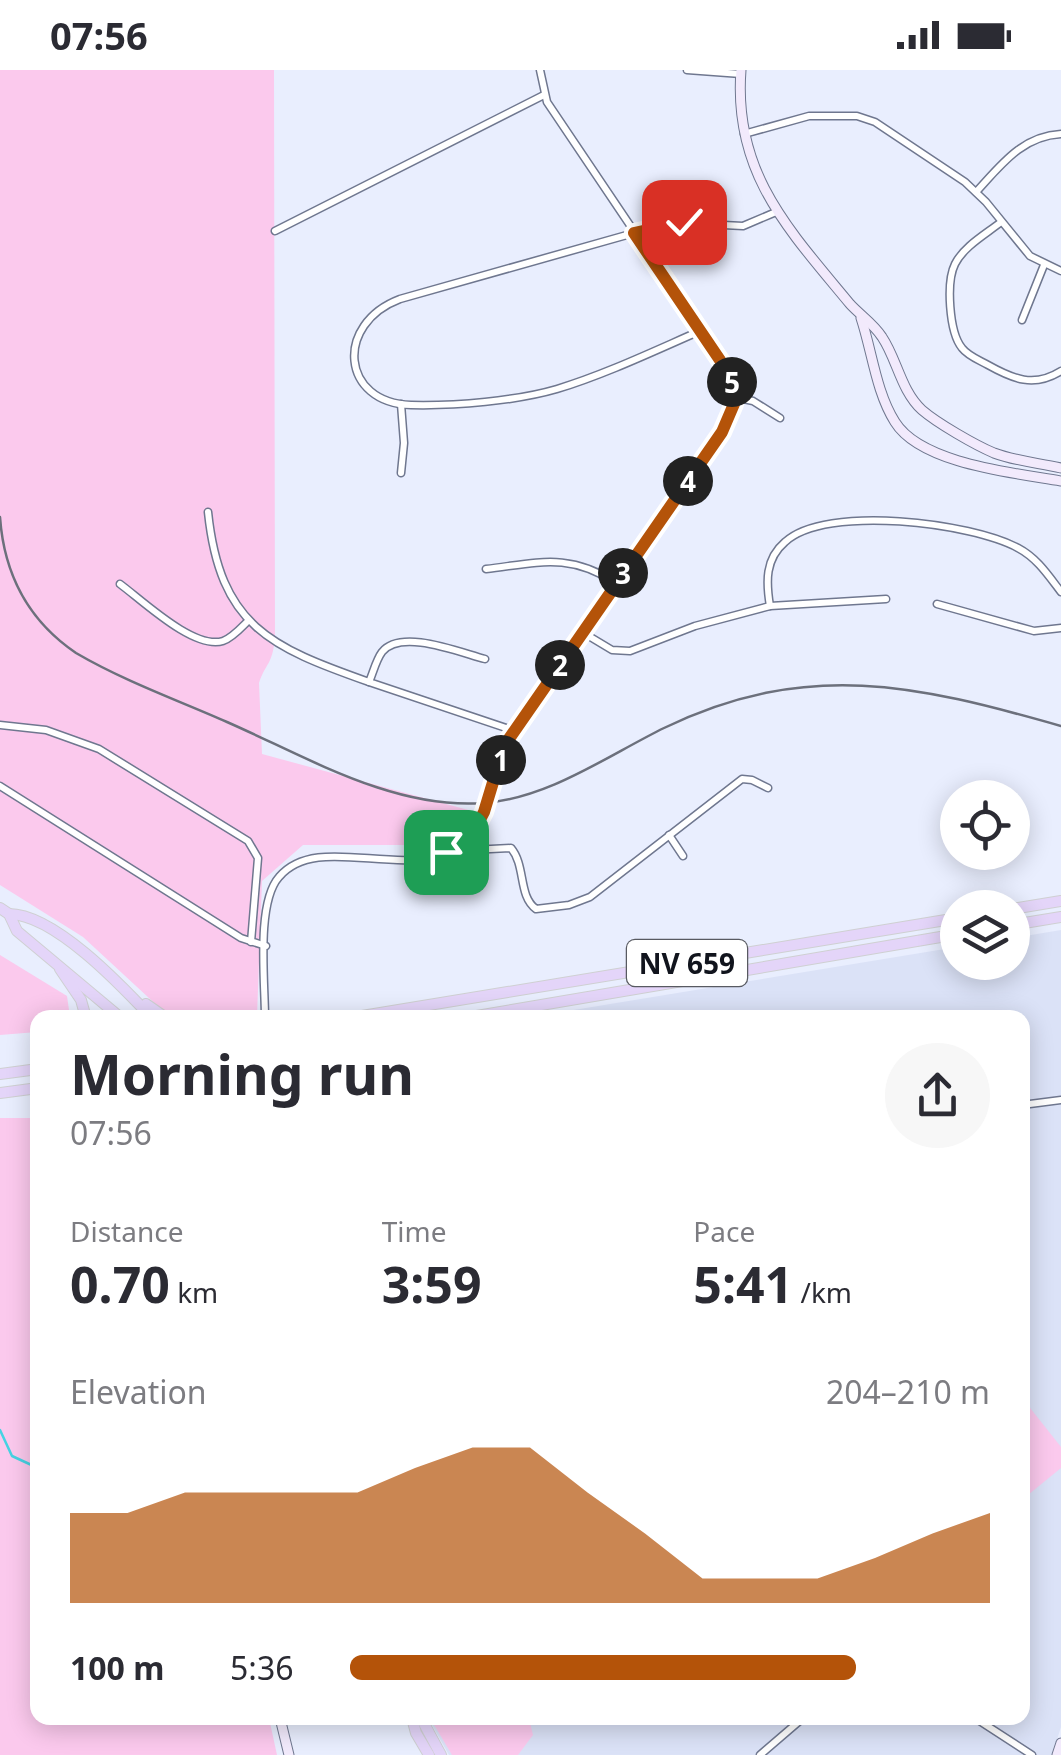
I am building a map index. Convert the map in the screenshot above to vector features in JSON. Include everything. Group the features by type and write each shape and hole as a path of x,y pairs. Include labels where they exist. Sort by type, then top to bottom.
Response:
{"main road":[{"path":"1030,906 1061,901"},
{"path":"4,911 16,930 112,1010"},
{"path":"4,911 32,917 92,960 144,1010"},
{"path":"1030,922 1061,916"},
{"name":"NV 659","path":"399,1010 940,921"},
{"name":"NV 659","path":"512,1010 940,937"},
{"path":"54,960 84,1010"},
{"path":"128,993 154,1010"},
{"path":"0,1093 30,1089"},
{"path":"414,1725 429,1755"},
{"path":"425,1725 441,1755"}],"street":[{"path":"446,852 478,824 504,746 722,432 734,397 726,369 544,95 540,70"},
{"path":"687,70 741,72 744,134 756,173 776,212 860,315 880,333 905,387 922,410 994,453 1061,468"},
{"path":"276,231 544,95"},
{"path":"744,134 809,116 866,118 976,192 1020,246 1044,265 1061,271"},
{"path":"976,192 1018,148 1040,137 1061,134"},
{"path":"700,330 554,390 462,402 401,404 376,395 356,369 354,346 357,334 375,311 400,299 634,233 684,222 743,226 776,212"},
{"path":"1001,222 966,250 954,266 949,288 959,343 969,355 1019,380 1039,381 1061,371"},
{"path":"1022,320 1044,265"},
{"path":"860,315 894,420 918,446 968,462 1061,481"},
{"path":"734,397 753,401 780,418"},
{"path":"401,404 401,473"},
{"path":"208,512 212,553 227,592 248,621 274,642 303,659 515,731"},
{"path":"770,606 768,572 775,553 788,539 816,528 868,521 918,522 1011,544 1032,557 1058,582 1061,592"},
{"path":"486,568 571,562 594,569 616,584"},
{"path":"120,584 187,634 208,642 226,641 248,621"},
{"path":"582,632 612,650 630,651 709,622 770,606 886,599"},
{"path":"937,604 1034,631 1061,628"},
{"path":"368,682 382,652 392,644 410,640 486,659"},
{"path":"0,725 46,730 90,744 248,840 258,858 251,942"},
{"path":"265,1010 270,890 291,866 313,858 407,861 446,852 512,848 528,903 536,909 569,905 590,898 742,780 768,788"},
{"path":"0,786 241,938 266,946"},
{"path":"668,835 683,856"},
{"path":"1030,1103 1061,1100"},
{"path":"282,1725 289,1755"},
{"path":"760,1755 795,1725"},
{"path":"986,1725 1032,1755"},
{"path":"1057,1755 1061,1743"}],"shaded area":[{"path":"0,70 274,70 275,638 259,683 262,754 472,811 425,845 303,845 262,881 257,1010 162,1010 83,937 0,885"},
{"path":"1061,930 1061,1727 1052,1755 449,1755 432,1725 1030,1725 1030,1010 574,1010 940,950 940,980 1030,980 1030,935"},
{"path":"0,955 67,996 69,1010 30,1010 30,1033 0,1035"},
{"path":"0,1118 30,1118 30,1725 271,1725 277,1755 0,1755"},
{"path":"1030,1408 1061,1447 1061,1468 1030,1493"},
{"path":"434,1725 531,1725 533,1735 518,1755 452,1755"}],"waterway":[{"path":"0,1430 12,1456 30,1464"}],"railway":[{"path":"0,517 7,558 22,594 45,626 76,653 320,765 384,790 417,798 484,803 532,793 716,706 814,686 910,690 1061,726"}],"route":[{"path":"446,852 475,829 504,746 729,418 734,393 726,369 634,233 684,222"}]}
